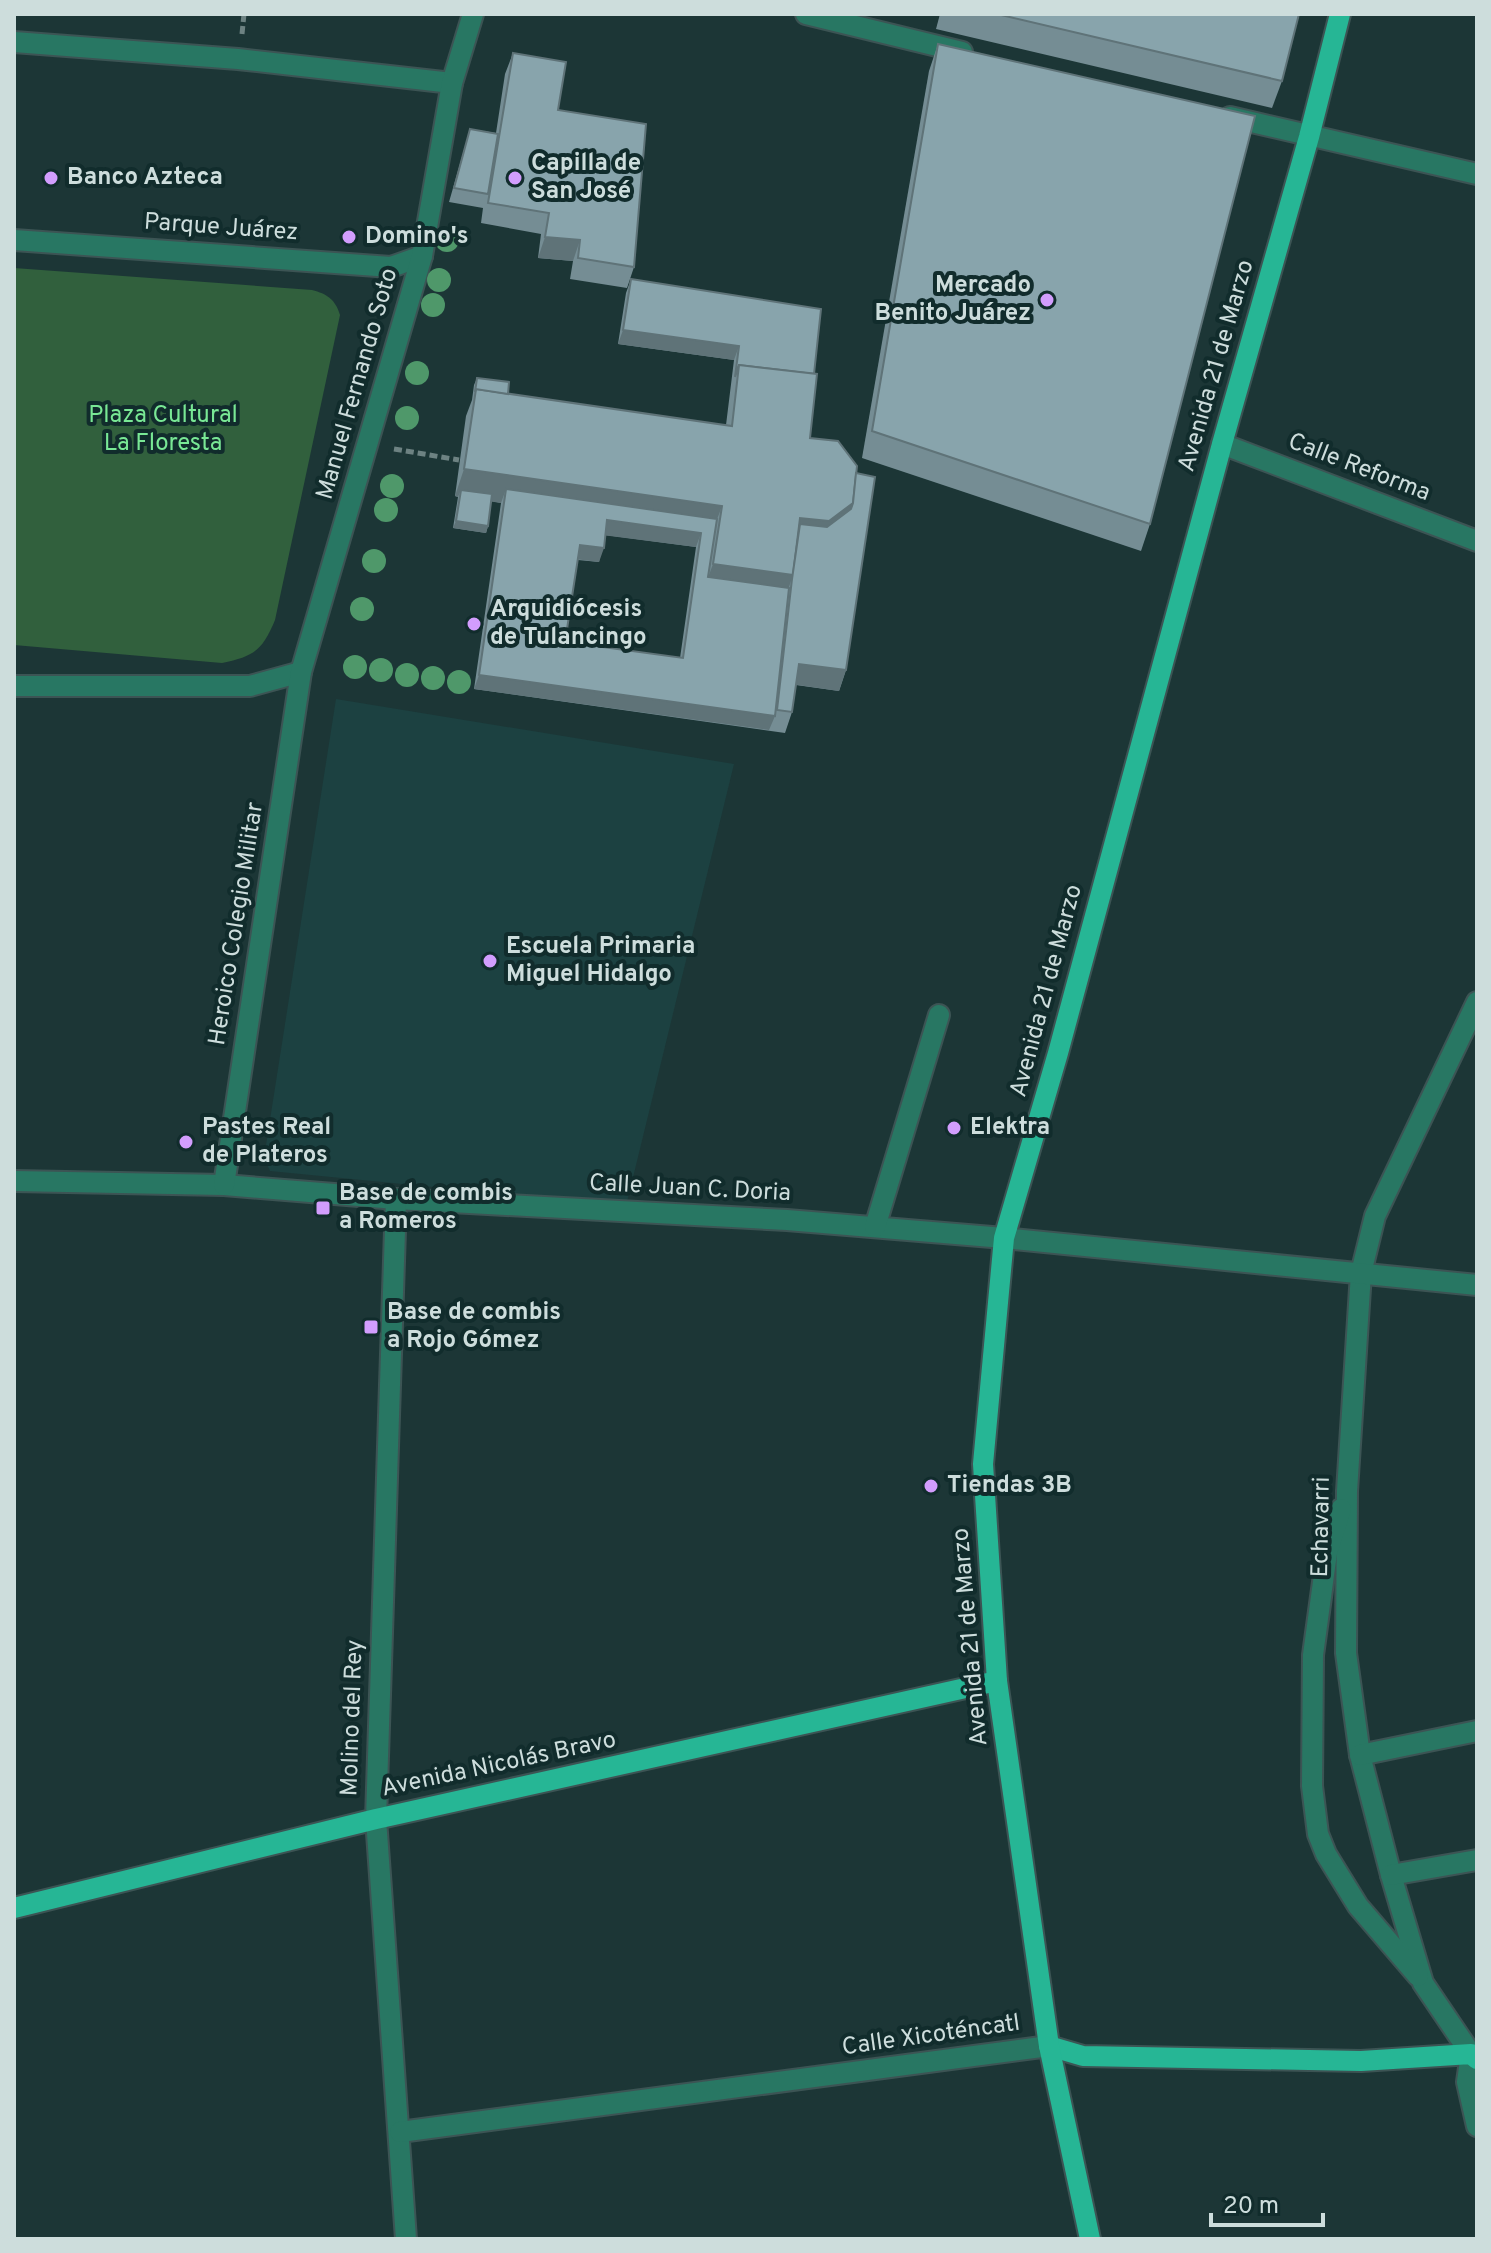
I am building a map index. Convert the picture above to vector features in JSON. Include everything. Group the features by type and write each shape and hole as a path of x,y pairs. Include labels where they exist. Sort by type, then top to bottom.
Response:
{"main road":[{"name":"Avenida 21 de Marzo","path":"1090,2239 1049,2046 997,1681 983,1464 1004,1238 1058,1053 1340,14"},
{"name":"Avenida Nicolás Bravo","path":"14,1908 376,1819 997,1681"},
{"name":"Calle Xicoténcatl","path":"1049,2046 1083,2056 1345,2061 1474,2057"}],"street":[{"name":"Manuel Fernando Soto","path":"301,672 422,256 452,83 473,14"},
{"path":"806,14 974,55"},
{"path":"14,42 238,59 452,83"},
{"path":"1217,114 1477,174"},
{"name":"Parque Juárez","path":"14,240 391,267 422,256"},
{"name":"Calle Reforma","path":"1222,444 1477,541"},
{"path":"14,686 250,686 301,672"},
{"name":"Heroico Colegio Militar","path":"224,1185 301,672"},
{"name":"Echavarri","path":"1474,2057 1423,1983 1360,1755 1346,1653 1347,1491 1361,1273 1375,1216 1477,1002"},
{"path":"875,1227 939,1015"},
{"name":"Calle Juan C. Doria","path":"14,1181 224,1185 396,1199 787,1220 1004,1238 1477,1285"},
{"name":"Molino del Rey","path":"396,1199 376,1819 406,2239"},
{"path":"1347,1491 1327,1553 1313,1655 1312,1786 1318,1834 1326,1854 1358,1906 1423,1983"},
{"path":"1360,1755 1477,1731"},
{"path":"1391,1875 1477,1860"},
{"name":"Calle Xicoténcatl","path":"400,2132 1049,2046"},
{"path":"1474,2057 1467,2082 1477,2126"}],"path":[{"path":"398,450 459,460"}],"shaded area":[{"name":"Escuela Primaria Miguel Hidalgo","path":"336,699 734,764 626,1206 270,1171 264,1158"}],"green space":[{"name":"Plaza Cultural La Floresta","path":"14,268 312,290 326,295 336,305 340,315 275,620 266,639 256,650 242,658 222,663 14,645"}],"building":[{"path":"997,14 1299,14 1282,81"},
{"name":"Mercado Benito Juárez","path":"938,44 1255,116 1150,524 872,431"},
{"path":"513,53 566,62 558,110 646,124 634,267 578,258 580,240 545,237 549,213 488,203"},
{"path":"470,129 498,134 488,194 454,188"},
{"path":"631,279 821,309 814,374 739,365 735,377 739,346 623,330"},
{"path":"739,365 817,374 810,438 838,441 857,466 853,503 829,521 800,518 793,575 713,564 722,506 464,469 476,389 732,426"},
{"path":"477,378 509,382 508,394 476,389 475,392"},
{"path":"856,473 875,477 846,670 799,664 792,712 777,710 800,524 827,527 851,509"},
{"path":"506,489 717,519 708,577 789,588 775,716 479,675","holes":["607,520 701,533 683,658 565,642 580,545 604,548"]},
{"path":"461,490 492,494 488,526 456,521"}],"place":[{"name":"Banco Azteca","path":"51,178"},
{"name":"Capilla de San José","path":"515,178"},
{"name":"Domino's","path":"349,237"},
{"name":"Mercado Benito Juárez","path":"1047,300"},
{"name":"Arquidiócesis de Tulancingo","path":"474,624"},
{"name":"Escuela Primaria Miguel Hidalgo","path":"490,961"},
{"name":"Elektra","path":"954,1128"},
{"name":"Pastes Real de Plateros","path":"186,1142"},
{"name":"Base de combis a Romeros","path":"323,1208"},
{"name":"Base de combis a Rojo Gómez","path":"371,1327"},
{"name":"Tiendas 3B","path":"931,1486"}]}
